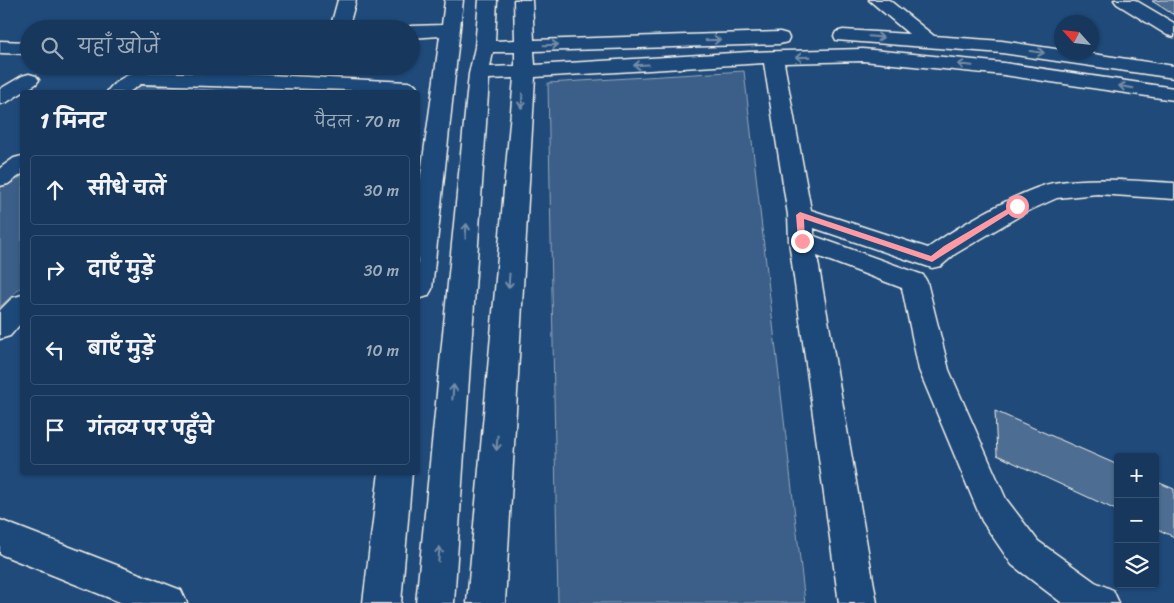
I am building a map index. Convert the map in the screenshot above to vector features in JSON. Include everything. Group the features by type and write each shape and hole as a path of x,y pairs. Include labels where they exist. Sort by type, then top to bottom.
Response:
{"street":[{"path":"341,20 347,0"},
{"path":"420,272 454,0"},
{"path":"435,603 479,74 485,47 488,0"},
{"path":"486,603 524,59 523,0"},
{"path":"878,0 929,41"},
{"path":"1123,0 1174,31"},
{"path":"420,34 449,39"},
{"path":"827,37 865,36 1002,48 1174,72"},
{"path":"479,74 524,59 798,38"},
{"path":"420,47 449,39"},
{"path":"0,47 20,48"},
{"path":"485,47 524,59 773,58 863,54 1004,69 1174,94"},
{"path":"773,58 858,603"},
{"path":"0,78 29,80 0,98"},
{"path":"120,90 136,78 241,86 408,88 406,90"},
{"path":"0,180 20,165"},
{"path":"801,228 932,259 946,248 1017,206 1053,191 1097,186 1174,192"},
{"path":"801,228 914,282 934,370 994,510 1025,553 1082,596 1100,603"},
{"path":"0,328 20,307"},
{"path":"382,603 396,475"},
{"path":"0,537 168,603"}],"shaded area":[{"path":"744,71 805,603 558,603 548,83"},
{"path":"138,85 210,90 131,90"},
{"path":"20,173 20,288 0,307 0,188"}],"building":[{"path":"1174,0 1174,15 1152,1"},
{"path":"995,411 1114,463 1114,509 997,455"},
{"path":"1159,483 1174,489 1174,537 1159,530"}],"route":[{"path":"802,241 800,215 932,259 946,248 1017,206"}]}
